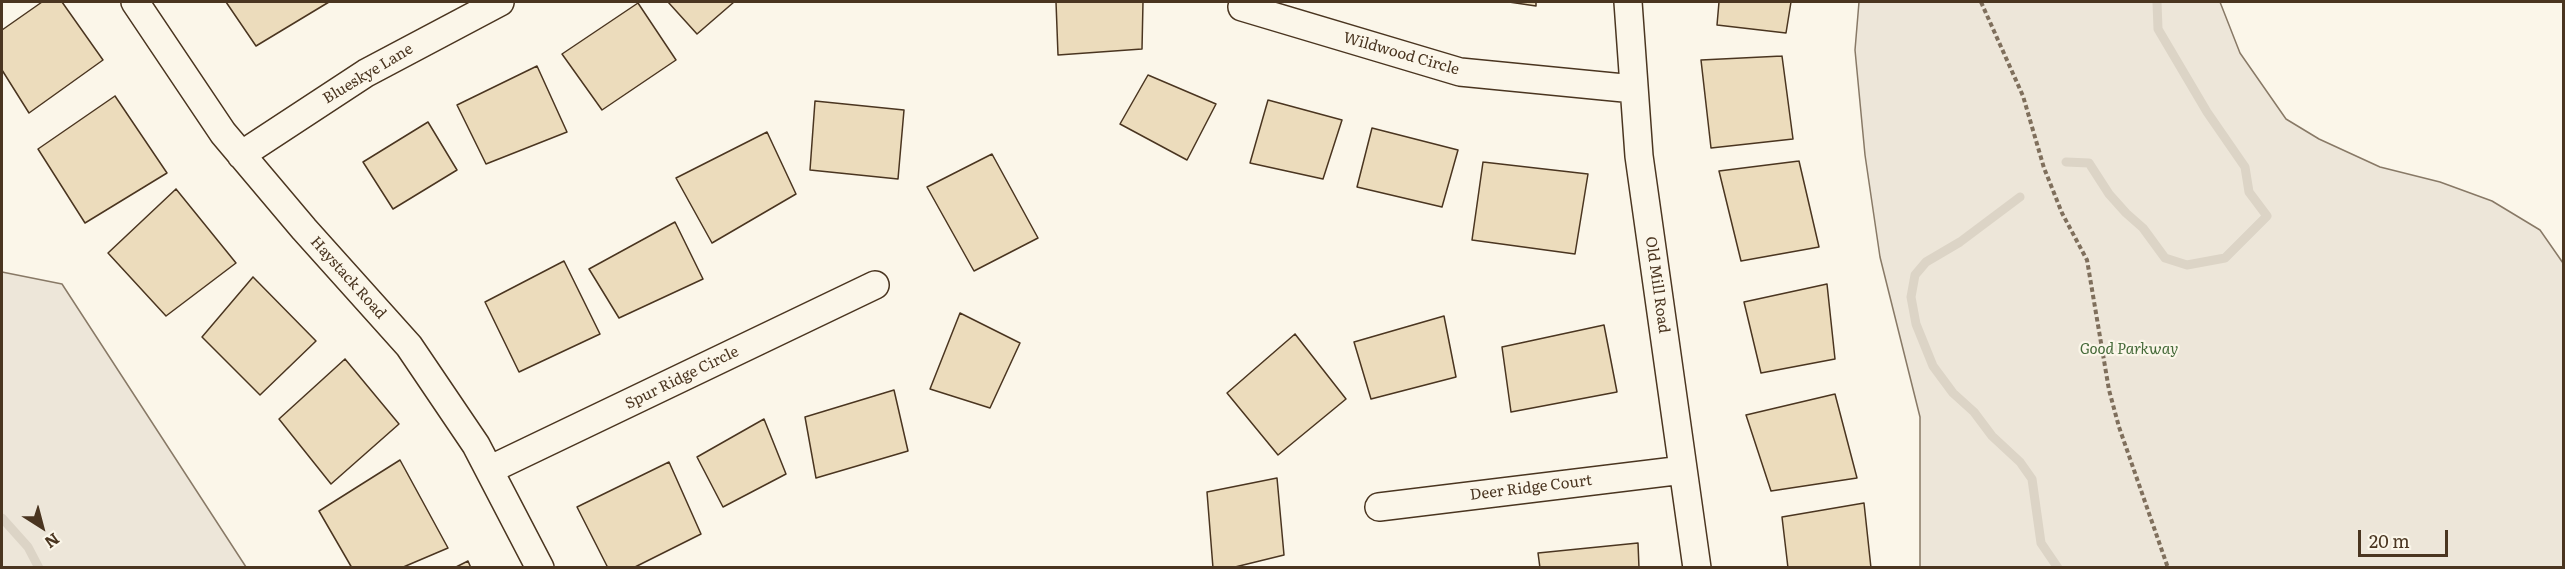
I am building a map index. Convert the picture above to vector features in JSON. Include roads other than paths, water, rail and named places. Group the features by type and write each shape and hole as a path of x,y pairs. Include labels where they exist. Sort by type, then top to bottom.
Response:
{"street":[{"name":"Haystack Road","path":"135,2 223,133 304,229 409,346 476,445 540,567"},
{"name":"Blueskye Lane","path":"242,155 366,73 500,2"},
{"name":"Old Mill Road","path":"1628,2 1639,156 1697,567"},
{"name":"Wildwood Circle","path":"1242,7 1460,72 1634,89"},
{"name":"Spur Ridge Circle","path":"489,470 875,285"},
{"name":"Deer Ridge Court","path":"1379,507 1683,470"}],"waterway":[{"path":"2066,162 2089,163 2109,194 2143,228 2165,258 2187,265 2225,258 2267,216 2249,192 2245,167 2207,112 2158,29 2157,2"},
{"path":"2020,197 1960,242 1926,262 1915,275 1911,297 1916,324 1933,366 1953,393 1974,412 1992,436 2020,462 2032,479 2041,543 2058,568"},
{"path":"2,518 28,547 39,568"}],"park label":[{"name":"Good Parkway","path":"2129,350"}]}
